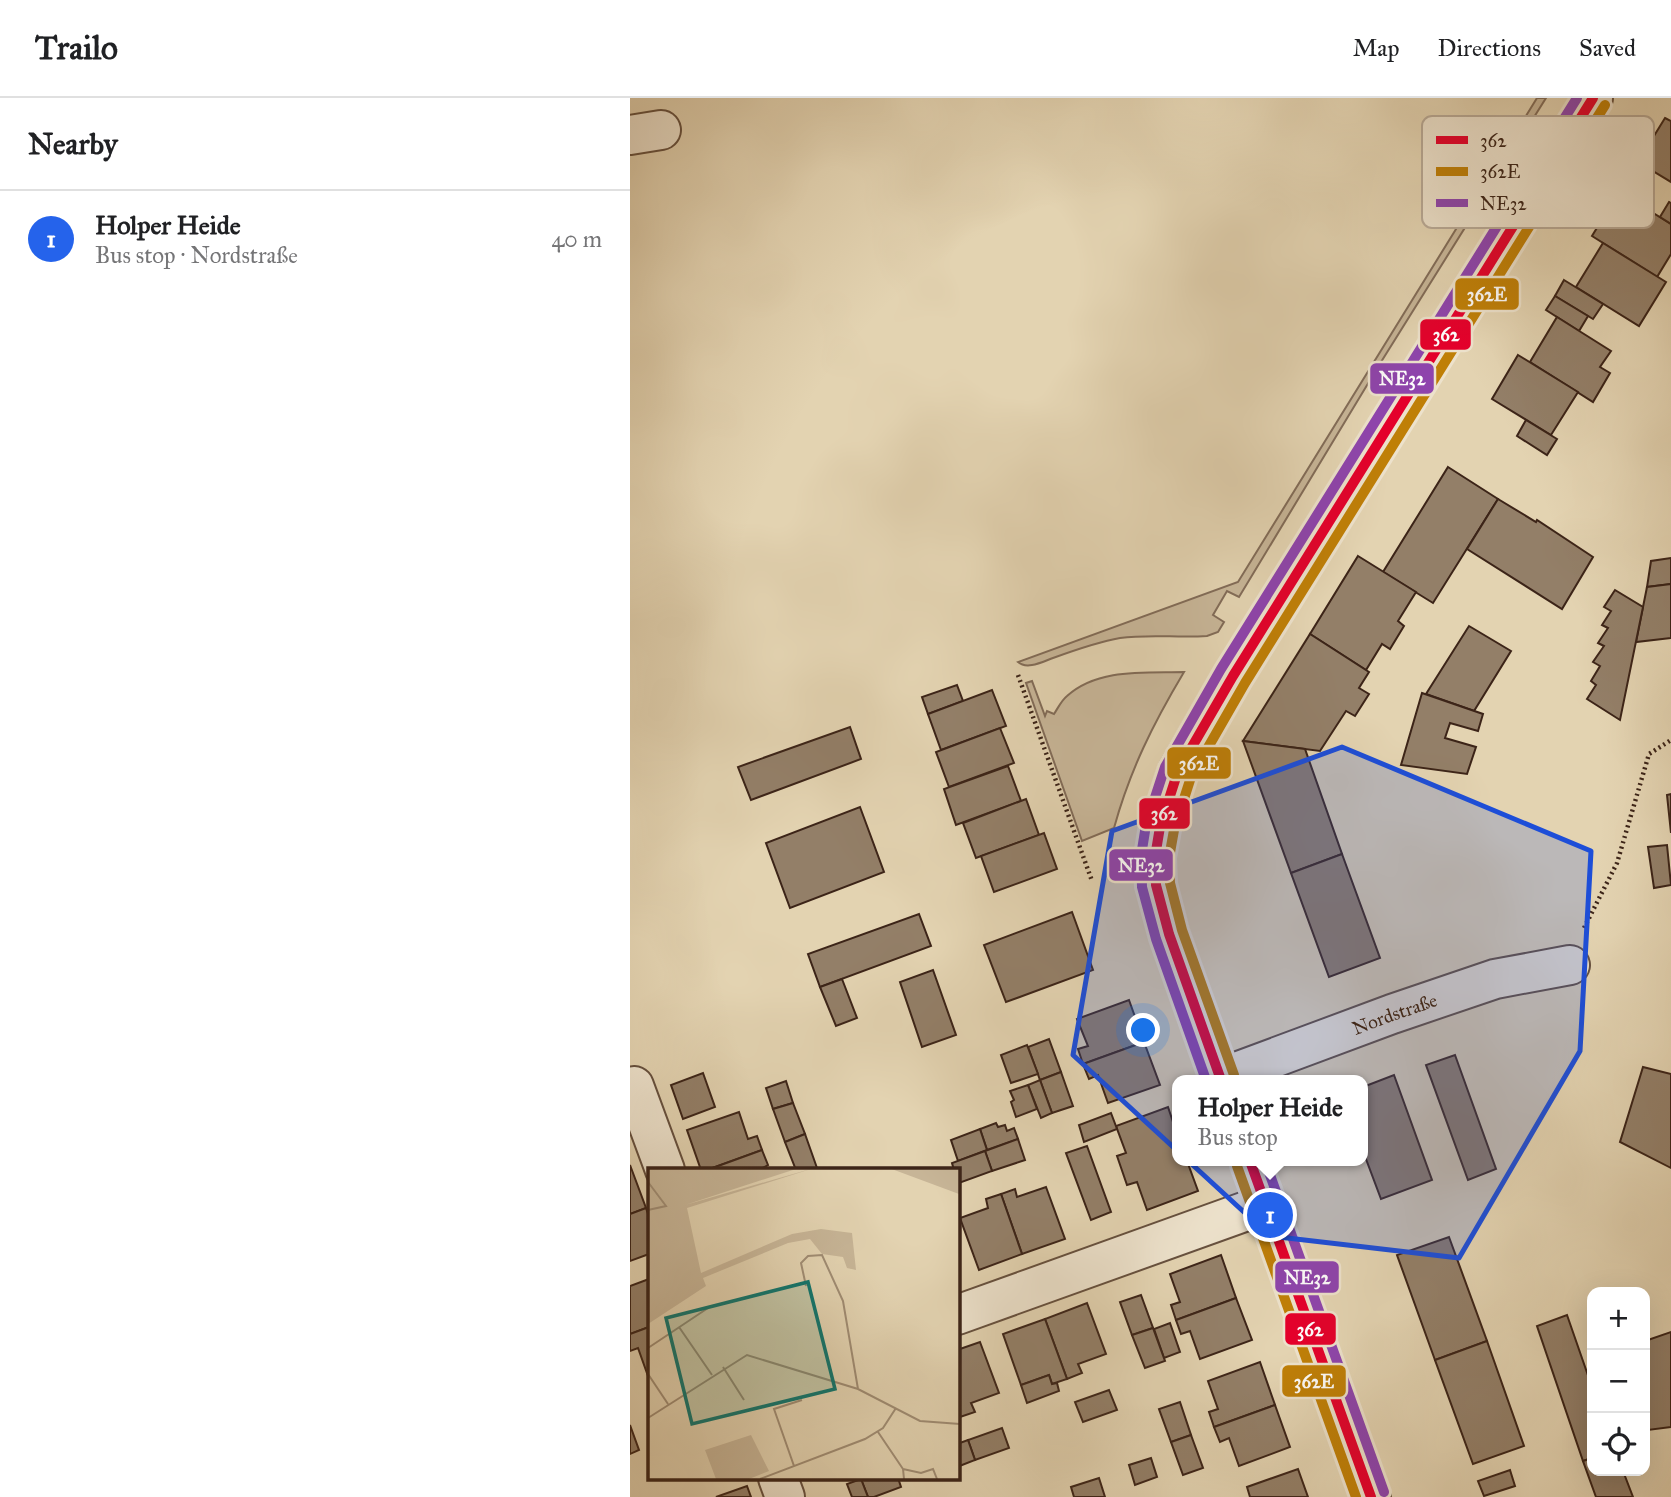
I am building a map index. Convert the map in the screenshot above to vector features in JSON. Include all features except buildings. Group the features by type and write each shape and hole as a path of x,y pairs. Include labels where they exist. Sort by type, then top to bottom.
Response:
{"street":[{"name":"Nordstraße","path":"1582,116 1593,98"},
{"name":"Nordstraße","path":"1220,1075 1169,934 1156,885 1155,857 1160,827 1178,771 1233,676 1512,228"},
{"name":"Nordstraße","path":"1232,1075 1392,1014 1495,979 1570,965"},
{"path":"634,1086 664,1168"},
{"path":"1252,1166 1371,1497"},
{"path":"959,1314 1266,1204"},
{"path":"779,1480 785,1497"}],"path":[{"path":"1018,675 1092,881"},
{"path":"1570,965 1584,930 1618,863 1649,754 1671,740"}],"highlighted area":[{"path":"1342,747 1591,851 1580,1051 1459,1258 1270,1236 1073,1055 1112,831"}],"shaded area":[{"path":"1537,98 1546,98 1535,116 1526,116"},
{"path":"1457,228 1465,228 1239,597 1227,591 1213,615 1224,622 1218,632 1207,636 1120,638 1086,646 1035,664 1018,662 1238,582"},
{"path":"1184,672 1143,748 1114,828 1082,841 1026,683 1032,681 1045,716 1047,711 1054,714 1061,702 1079,687 1107,676"}],"transit line":[{"name":"NE32","path":"1566,116 1577,98"},
{"name":"362","path":"1582,116 1593,98"},
{"name":"362E","path":"1598,116 1605,105"},
{"name":"NE32","path":"1204,1075 1156,939 1142,887 1141,856 1146,825 1165,767 1221,669 1496,228"},
{"name":"362","path":"1219,1075 1169,934 1156,885 1155,857 1160,827 1178,771 1233,676 1512,228"},
{"name":"362E","path":"1234,1075 1182,930 1170,883 1169,858 1174,830 1191,777 1245,683 1528,228"},
{"name":"362E","path":"1237,1166 1356,1497"},
{"name":"362","path":"1252,1166 1371,1497"},
{"name":"NE32","path":"1267,1166 1384,1492"}],"place":[{"name":"Holper Heide","path":"1270,1215"}]}
